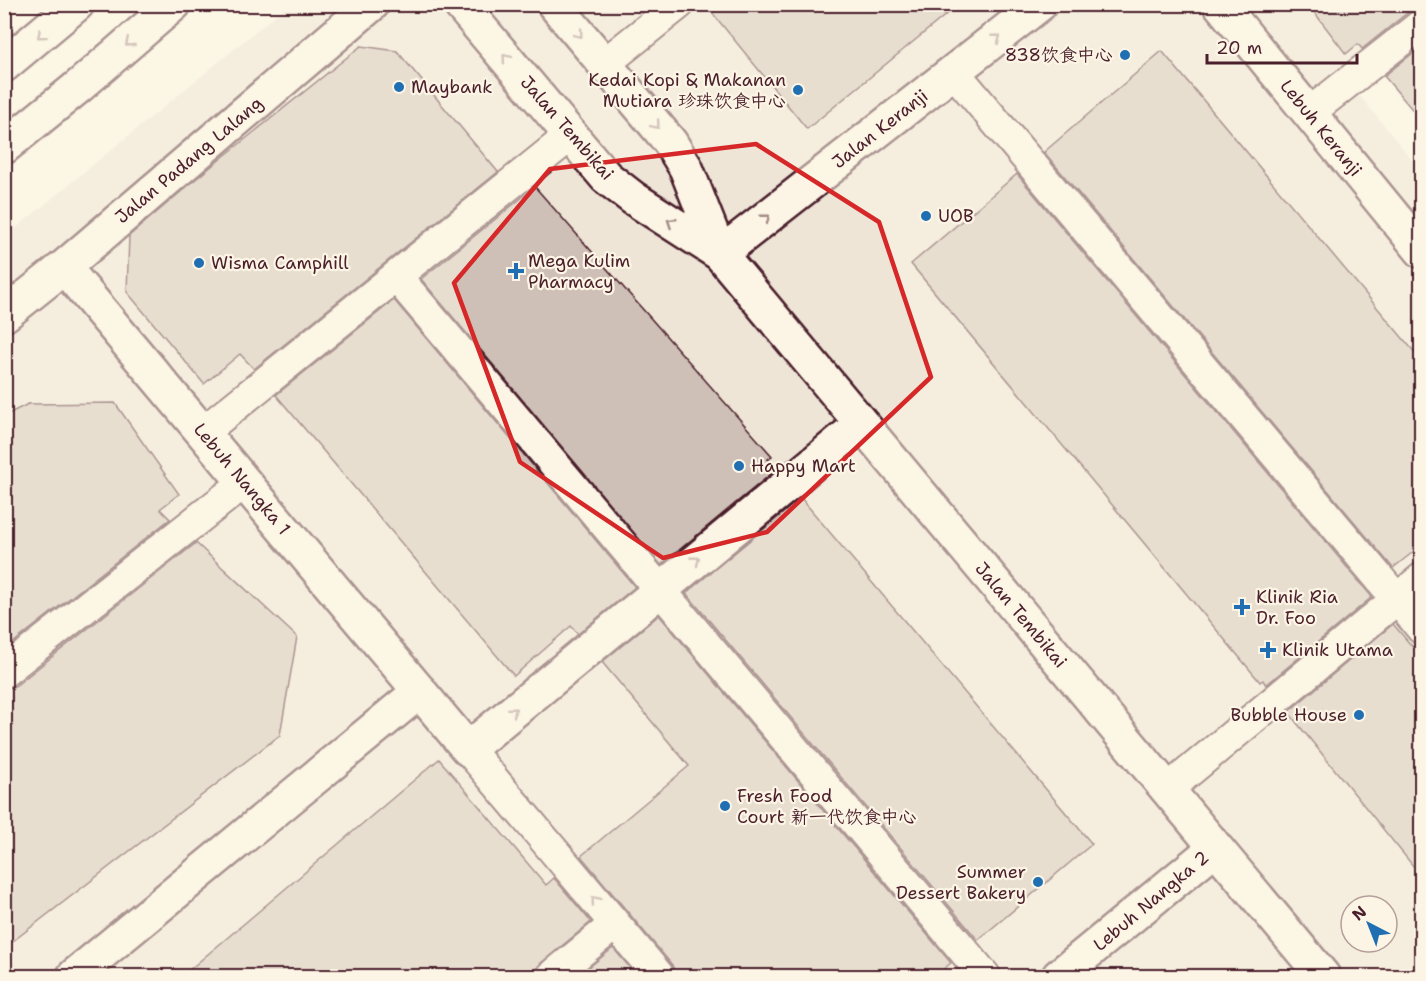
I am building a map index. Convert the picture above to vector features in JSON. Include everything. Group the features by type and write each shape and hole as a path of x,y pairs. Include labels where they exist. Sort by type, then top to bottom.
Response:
{"street":[{"path":"4,65 77,4"},
{"path":"4,147 174,4"},
{"name":"Jalan Padang Lalang","path":"4,315 64,267 372,4"},
{"name":"Jalan Tembikai","path":"460,4 606,177 633,198 720,254 1323,976"},
{"name":"Jalan Tembikai","path":"554,4 670,142 686,168 720,254"},
{"name":"Jalan Keranji","path":"720,254 1040,4"},
{"name":"Lebuh Keranji","path":"1221,4 1422,251"},
{"name":"Lebuh Nangka 1","path":"64,267 468,749"},
{"path":"468,749 861,424"},
{"path":"74,976 420,691"},
{"name":"Lebuh Nangka 2","path":"1059,976 1215,848"}],"lane":[{"path":"604,64 679,4"},
{"path":"1309,113 1422,24"},
{"path":"954,72 1422,630"},
{"path":"203,432 571,135"},
{"path":"396,276 985,976"},
{"path":"4,672 245,482"},
{"path":"1167,790 1422,578"},
{"path":"468,749 659,976"},
{"path":"552,976 615,924"}],"highlighted area":[{"path":"756,144 879,222 931,377 767,532 663,558 520,462 454,283 550,169"}],"shaded area":[{"path":"288,5 1421,5 1339,70 1421,171 1421,976 5,976 5,237"}],"building":[{"path":"705,4 959,4 807,129"},
{"path":"1308,4 1422,4 1422,7 1411,10 1362,49 1358,44 1346,54"},
{"path":"361,46 397,51 498,172 254,369 240,354 204,384 127,292 129,236"},
{"path":"1422,46 1422,121 1384,76"},
{"path":"1162,51 1422,361 1422,545 1393,568 1044,152"},
{"path":"1017,174 1372,597 1266,685 1263,680 1260,682 911,264"},
{"path":"535,187 772,456 768,459 777,469 661,565 421,279"},
{"path":"394,300 635,587 578,634 571,626 514,676 276,395"},
{"path":"115,403 179,494 160,509 170,519 4,650 4,416 28,404"},
{"path":"801,498 1092,844 978,940 686,593"},
{"path":"196,543 297,637 280,735 4,948 4,689 15,686"},
{"name":"Fresh Food Court 新一代饮食中心","path":"659,615 951,963 935,976 676,976 672,965 581,856 689,766 602,662"},
{"path":"1393,624 1422,658 1422,877 1288,712"},
{"path":"439,759 546,885 554,878 591,922 541,963 536,969 535,976 182,976"},
{"path":"613,948 637,976 578,976"}],"place":[{"name":"838饮食中心","path":"1125,55"},
{"name":"Maybank","path":"399,87"},
{"name":"Kedai Kopi & Makanan Mutiara 珍珠饮食中心","path":"798,90"},
{"name":"UOB","path":"926,216"},
{"name":"Wisma Camphill","path":"199,263"},
{"name":"Mega Kulim Pharmacy","path":"516,271"},
{"name":"Happy Mart","path":"739,466"},
{"name":"Klinik Ria Dr. Foo","path":"1242,607"},
{"name":"Klinik Utama","path":"1268,650"},
{"name":"Bubble House","path":"1359,715"},
{"name":"Fresh Food Court 新一代饮食中心","path":"725,806"},
{"name":"Summer Dessert Bakery","path":"1038,882"}]}
